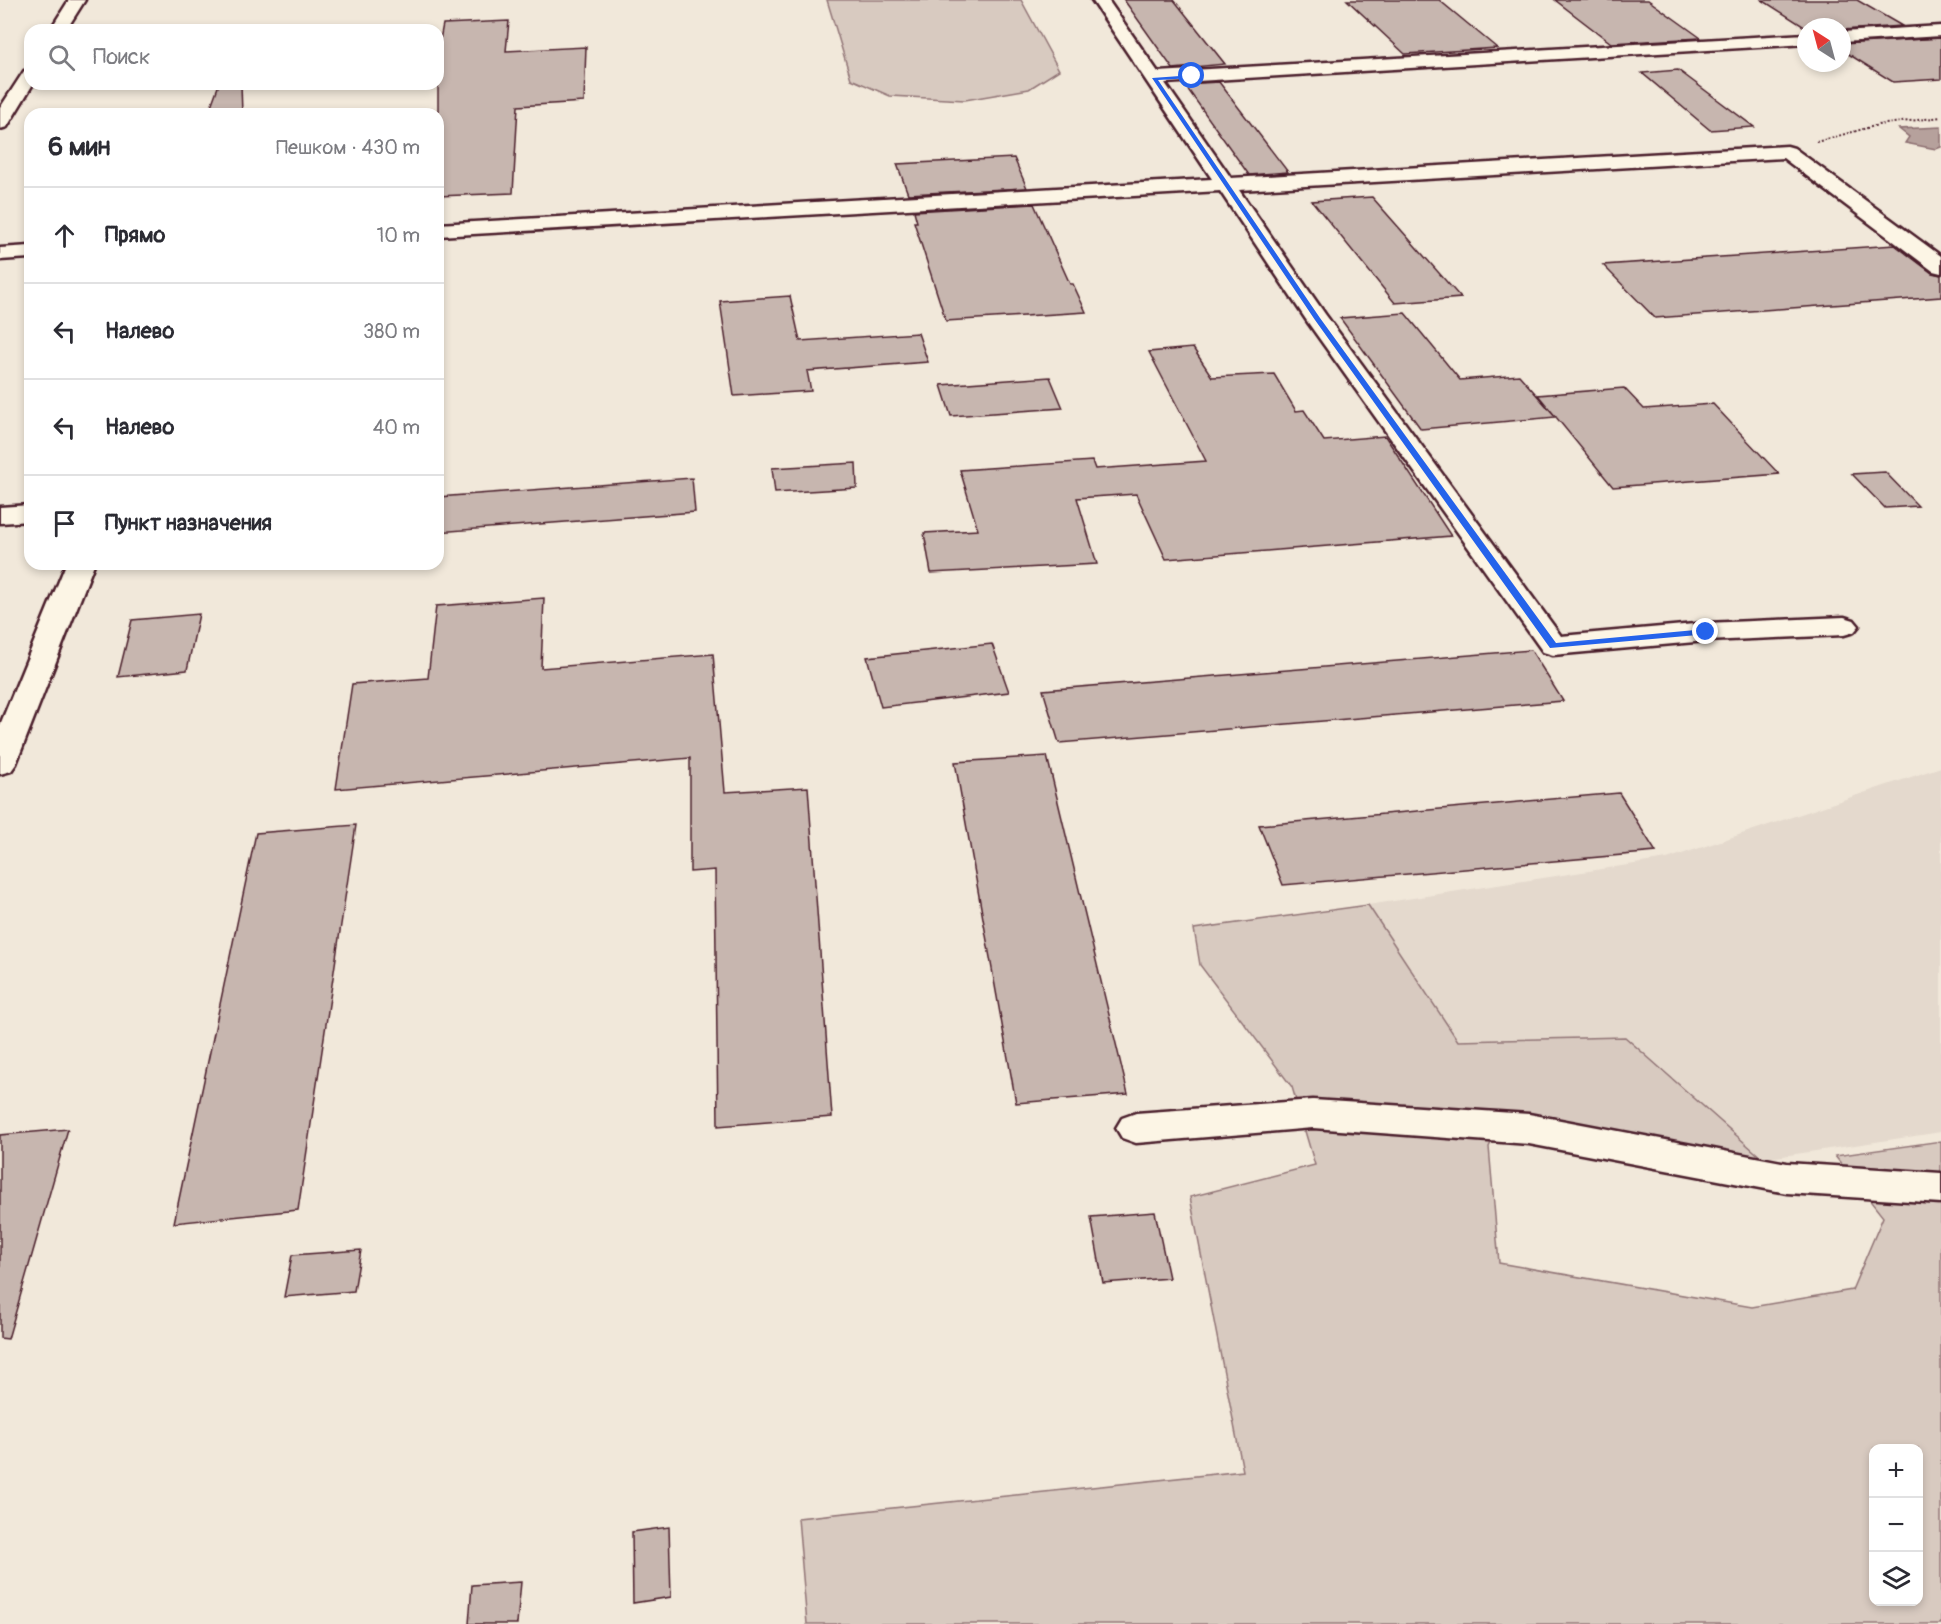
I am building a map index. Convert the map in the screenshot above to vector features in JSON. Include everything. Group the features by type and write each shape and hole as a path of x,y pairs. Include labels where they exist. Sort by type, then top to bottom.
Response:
{"lane":[{"path":"62,24 77,0"},
{"path":"1100,0 1324,329 1553,646 1706,632 1844,626"},
{"path":"1851,36 1941,31"},
{"path":"1154,78 1797,40"},
{"path":"0,123 24,85"},
{"path":"444,230 1787,152 1941,266"},
{"path":"0,254 24,252"},
{"path":"0,515 24,513"},
{"path":"0,764 78,570"},
{"path":"1136,1128 1313,1114 1529,1129 1787,1178 1941,1188"}],"path":[{"path":"1787,152 1838,133 1880,123 1941,117"}],"shaded area":[{"path":"827,0 1021,0 1059,70 1029,89 965,100 890,96 851,79"},
{"path":"1941,127 1941,147 1936,149 1905,143 1909,137 1899,129"},
{"path":"1941,767 1941,1132 1763,1159 1625,1037 1458,1041 1368,905 1667,859"},
{"path":"1368,905 1458,1041 1625,1037 1763,1159 1506,1113 1489,1147 1499,1263 1752,1307 1852,1290 1883,1217 1835,1156 1941,1141 1941,1624 807,1624 798,1518 1243,1471 1190,1197 1315,1165 1292,1087 1200,965 1194,929"}],"building":[{"path":"1124,0 1174,0 1225,64 1173,69"},
{"path":"1347,0 1439,0 1497,48 1405,54"},
{"path":"1555,0 1648,0 1701,38 1611,43"},
{"path":"1762,0 1857,0 1902,26 1851,29 1851,18 1797,18 1797,22"},
{"path":"509,21 506,51 586,47 584,102 518,106 513,193 444,196 444,108 438,108 438,90 444,90 443,24"},
{"path":"1941,38 1941,79 1893,82 1851,56 1851,43"},
{"path":"1678,70 1754,127 1710,130 1642,73"},
{"path":"1219,82 1288,172 1249,175 1184,84"},
{"path":"217,90 241,90 242,108 210,108"},
{"path":"1014,158 1027,188 908,194 897,164"},
{"path":"1372,197 1461,298 1395,303 1312,201"},
{"path":"1034,204 1070,284 1073,284 1086,312 946,321 914,222 917,222 914,211"},
{"path":"1895,245 1932,273 1941,275 1941,297 1655,318 1603,265"},
{"path":"790,296 800,341 918,333 928,362 807,371 811,391 734,396 720,301"},
{"path":"1405,313 1460,380 1519,375 1556,417 1421,429 1340,318"},
{"path":"1193,348 1212,377 1274,374 1296,411 1304,410 1324,441 1385,436 1451,536 1166,559 1136,494 1077,498 1097,564 931,573 924,533 978,530 960,470 1092,461 1095,469 1206,461 1149,352"},
{"path":"1050,377 1063,408 951,416 941,385"},
{"path":"1624,388 1644,409 1713,404 1779,474 1613,487 1538,395"},
{"path":"856,463 857,488 775,493 772,468"},
{"path":"1885,472 1918,506 1885,508 1852,474"},
{"path":"692,478 695,512 444,532 444,497"},
{"path":"544,598 541,668 713,654 725,792 808,787 832,1117 718,1126 715,870 690,872 690,758 336,789 352,684 428,678 436,606"},
{"path":"199,614 187,670 118,677 132,620"},
{"path":"992,644 1009,692 881,707 867,657"},
{"path":"1531,650 1563,701 1059,743 1043,690"},
{"path":"1047,756 1128,1094 1016,1103 955,762"},
{"path":"1619,793 1656,852 1283,885 1259,825"},
{"path":"356,825 298,1210 174,1223 256,833"},
{"path":"68,1129 8,1339 0,1338 0,1135"},
{"path":"1155,1212 1169,1278 1103,1283 1091,1217"},
{"path":"361,1250 354,1291 284,1297 292,1255"},
{"path":"669,1527 671,1597 633,1603 632,1532"},
{"path":"521,1582 517,1624 469,1624 472,1585"}],"route":[{"path":"1192,76 1154,78 1317,319 1553,646 1706,632"}]}
